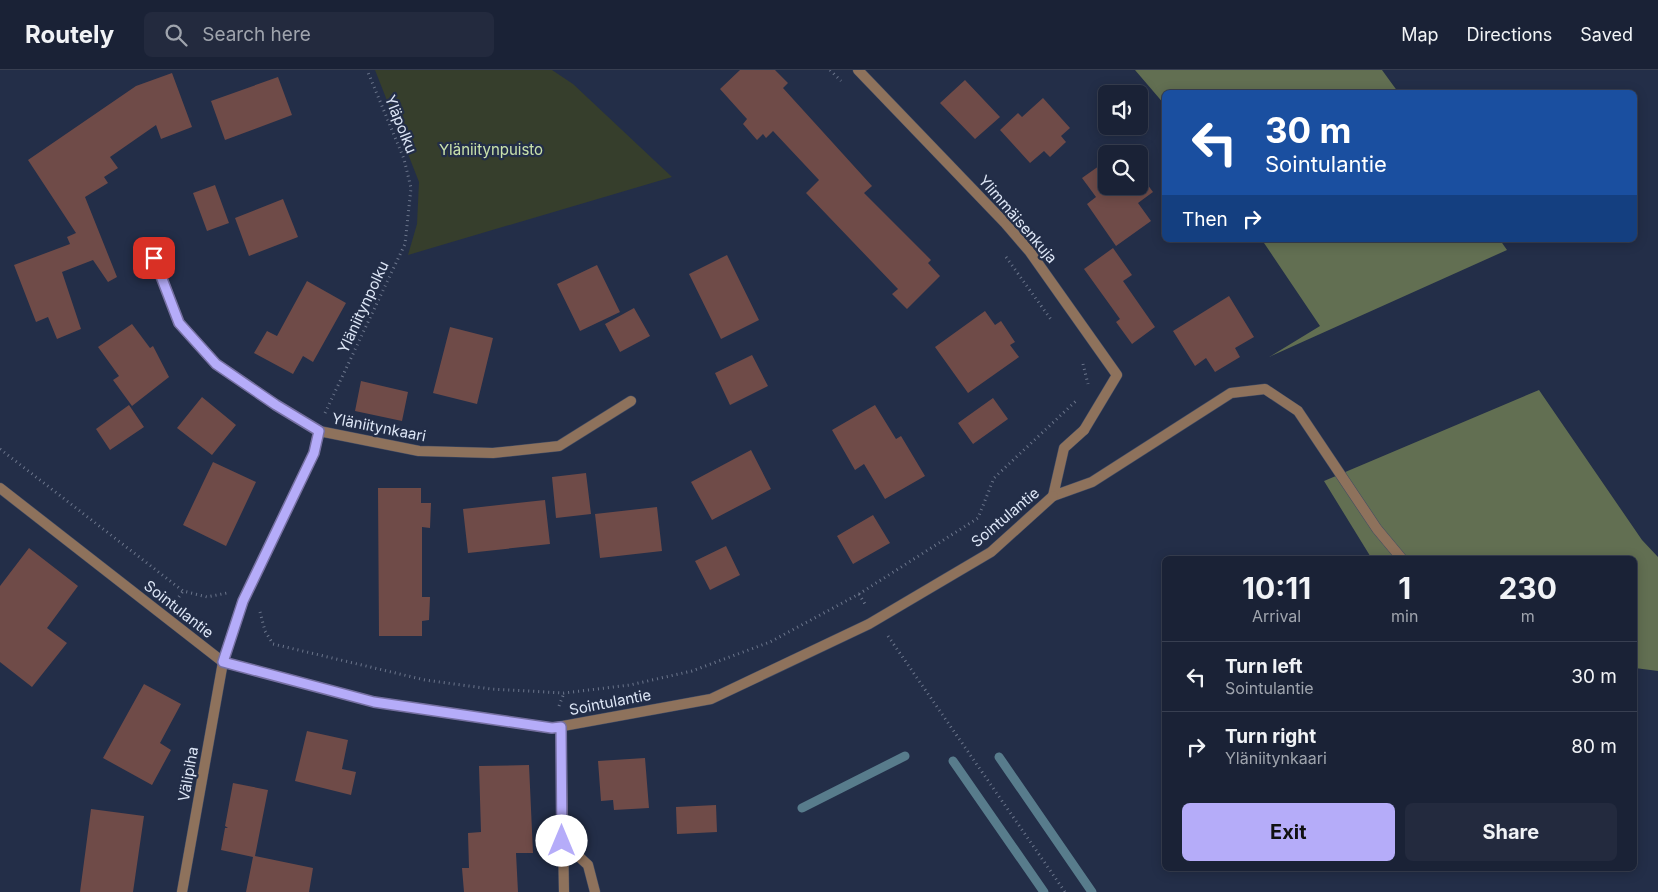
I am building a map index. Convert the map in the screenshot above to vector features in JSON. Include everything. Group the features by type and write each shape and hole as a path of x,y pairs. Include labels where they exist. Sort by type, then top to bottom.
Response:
{"street":[{"name":"Ylimmäisenkuja","path":"858,70 1024,244 1118,375 1084,430 1064,448 1053,496"},
{"name":"Yläniitynkaari","path":"154,258 179,323 216,364 276,405 319,431 420,451 493,454 559,446 631,402"},
{"path":"1053,496 1092,482 1231,393 1265,389 1298,411 1377,529 1400,556"},
{"name":"Yläniitynkaari","path":"223,662 243,601 314,453 319,431"},
{"name":"Sointulantie","path":"0,488 223,662 374,702 552,728 710,699 876,619 991,552 1053,496"},
{"name":"Välipiha","path":"182,892 223,662"},
{"path":"561,727 564,892"},
{"path":"562,841 588,865 595,892"}],"path":[{"name":"Yläpolku","path":"367,70 404,159 411,188"},
{"path":"830,70 844,84"},
{"name":"Yläniitynpolku","path":"319,431 324,414 405,244 411,188"},
{"path":"1000,249 1056,327"},
{"path":"1079,358 1084,366 1089,383 1084,389"},
{"path":"0,449 182,591 208,597 226,593 260,611 265,631 273,644 425,680 491,688 564,693 630,685 692,671 770,642 858,594 978,518 994,478 1080,395"},
{"path":"858,594 1065,892"}],"green space":[{"name":"Yläniitynpuisto","path":"375,70 552,70 573,84 672,177 408,255 417,224 419,182"},
{"path":"1135,70 1382,70 1397,90 1162,90 1162,102"},
{"path":"1263,242 1501,242 1507,250 1269,357 1320,326"},
{"path":"1539,390 1642,540 1658,557 1658,671 1637,668 1637,556 1370,556 1324,481"}],"building":[{"path":"740,70 775,70 788,83 783,88 872,186 864,193 931,260 928,263 940,276 907,309 892,294 898,289 806,193 819,180 773,131 766,138 763,134 757,140 743,124 747,119 720,89"},
{"path":"172,73 192,127 161,139 156,125 110,157 118,168 104,177 108,183 85,197 117,277 108,282 93,260 62,272 81,329 57,339 48,317 36,322 14,265 70,244 67,237 76,233 28,160 136,86"},
{"path":"278,77 292,115 225,140 211,101"},
{"path":"965,80 1000,117 975,139 940,103"},
{"path":"1043,98 1070,128 1061,136 1066,142 1050,157 1044,151 1030,163 1000,130 1018,113 1022,117"},
{"path":"1098,167 1098,195 1148,195 1148,185 1153,192 1138,203 1151,221 1116,246 1087,204 1096,197 1082,178"},
{"path":"215,185 229,223 207,231 193,193"},
{"path":"283,199 298,237 249,256 235,218"},
{"path":"1113,248 1132,275 1123,281 1155,327 1132,344 1116,322 1120,319 1084,269"},
{"path":"727,255 759,320 721,339 689,274"},
{"path":"597,265 620,312 580,331 557,284"},
{"path":"307,281 346,303 313,362 303,356 293,374 254,353 267,331 277,336"},
{"path":"1229,296 1254,337 1235,348 1240,357 1215,372 1206,358 1195,366 1173,331"},
{"path":"634,308 650,336 620,352 605,324"},
{"path":"985,311 995,325 1001,321 1015,342 1010,345 1019,357 968,393 935,347"},
{"path":"132,324 150,348 153,346 169,377 132,406 113,380 119,376 98,347"},
{"path":"450,327 493,338 477,404 433,393"},
{"path":"752,355 768,386 730,405 715,373"},
{"path":"361,381 408,392 402,421 355,411"},
{"path":"202,397 236,425 212,455 177,428"},
{"path":"993,398 1008,419 973,444 958,423"},
{"path":"129,405 144,427 110,450 96,429"},
{"path":"875,405 896,439 901,436 925,476 885,499 864,464 855,470 832,430"},
{"path":"751,450 771,489 712,520 691,482"},
{"path":"213,462 256,482 226,546 183,525"},
{"path":"586,473 591,514 556,518 552,477"},
{"path":"378,488 421,488 421,503 431,503 430,528 422,527 422,597 430,597 429,620 422,621 422,636 379,636"},
{"path":"545,500 550,544 468,553 463,509"},
{"path":"657,507 662,551 600,558 595,514"},
{"path":"873,515 890,543 853,564 837,536"},
{"path":"726,546 740,575 710,590 695,561"},
{"path":"29,548 78,586 47,628 67,643 32,687 0,662 0,586"},
{"path":"144,684 181,704 160,743 171,750 152,785 103,758"},
{"path":"307,731 348,740 342,769 356,772 351,795 295,781"},
{"path":"645,758 649,808 614,810 613,800 601,801 598,761"},
{"path":"529,765 533,853 516,853 518,892 464,892 462,868 469,868 468,833 481,832 479,766"},
{"path":"233,783 268,790 255,856 313,868 309,892 246,892 253,857 221,850 225,828 228,828 225,826"},
{"path":"716,805 717,832 677,834 676,807"},
{"path":"91,809 144,816 133,892 80,892"}],"waterway":[{"path":"802,808 905,756"},
{"path":"999,757 1092,892"},
{"path":"953,761 1044,892"}],"route":[{"path":"154,258 179,323 216,364 276,405 319,431 314,453 243,601 223,662 374,702 552,728 561,727 562,841"}]}
